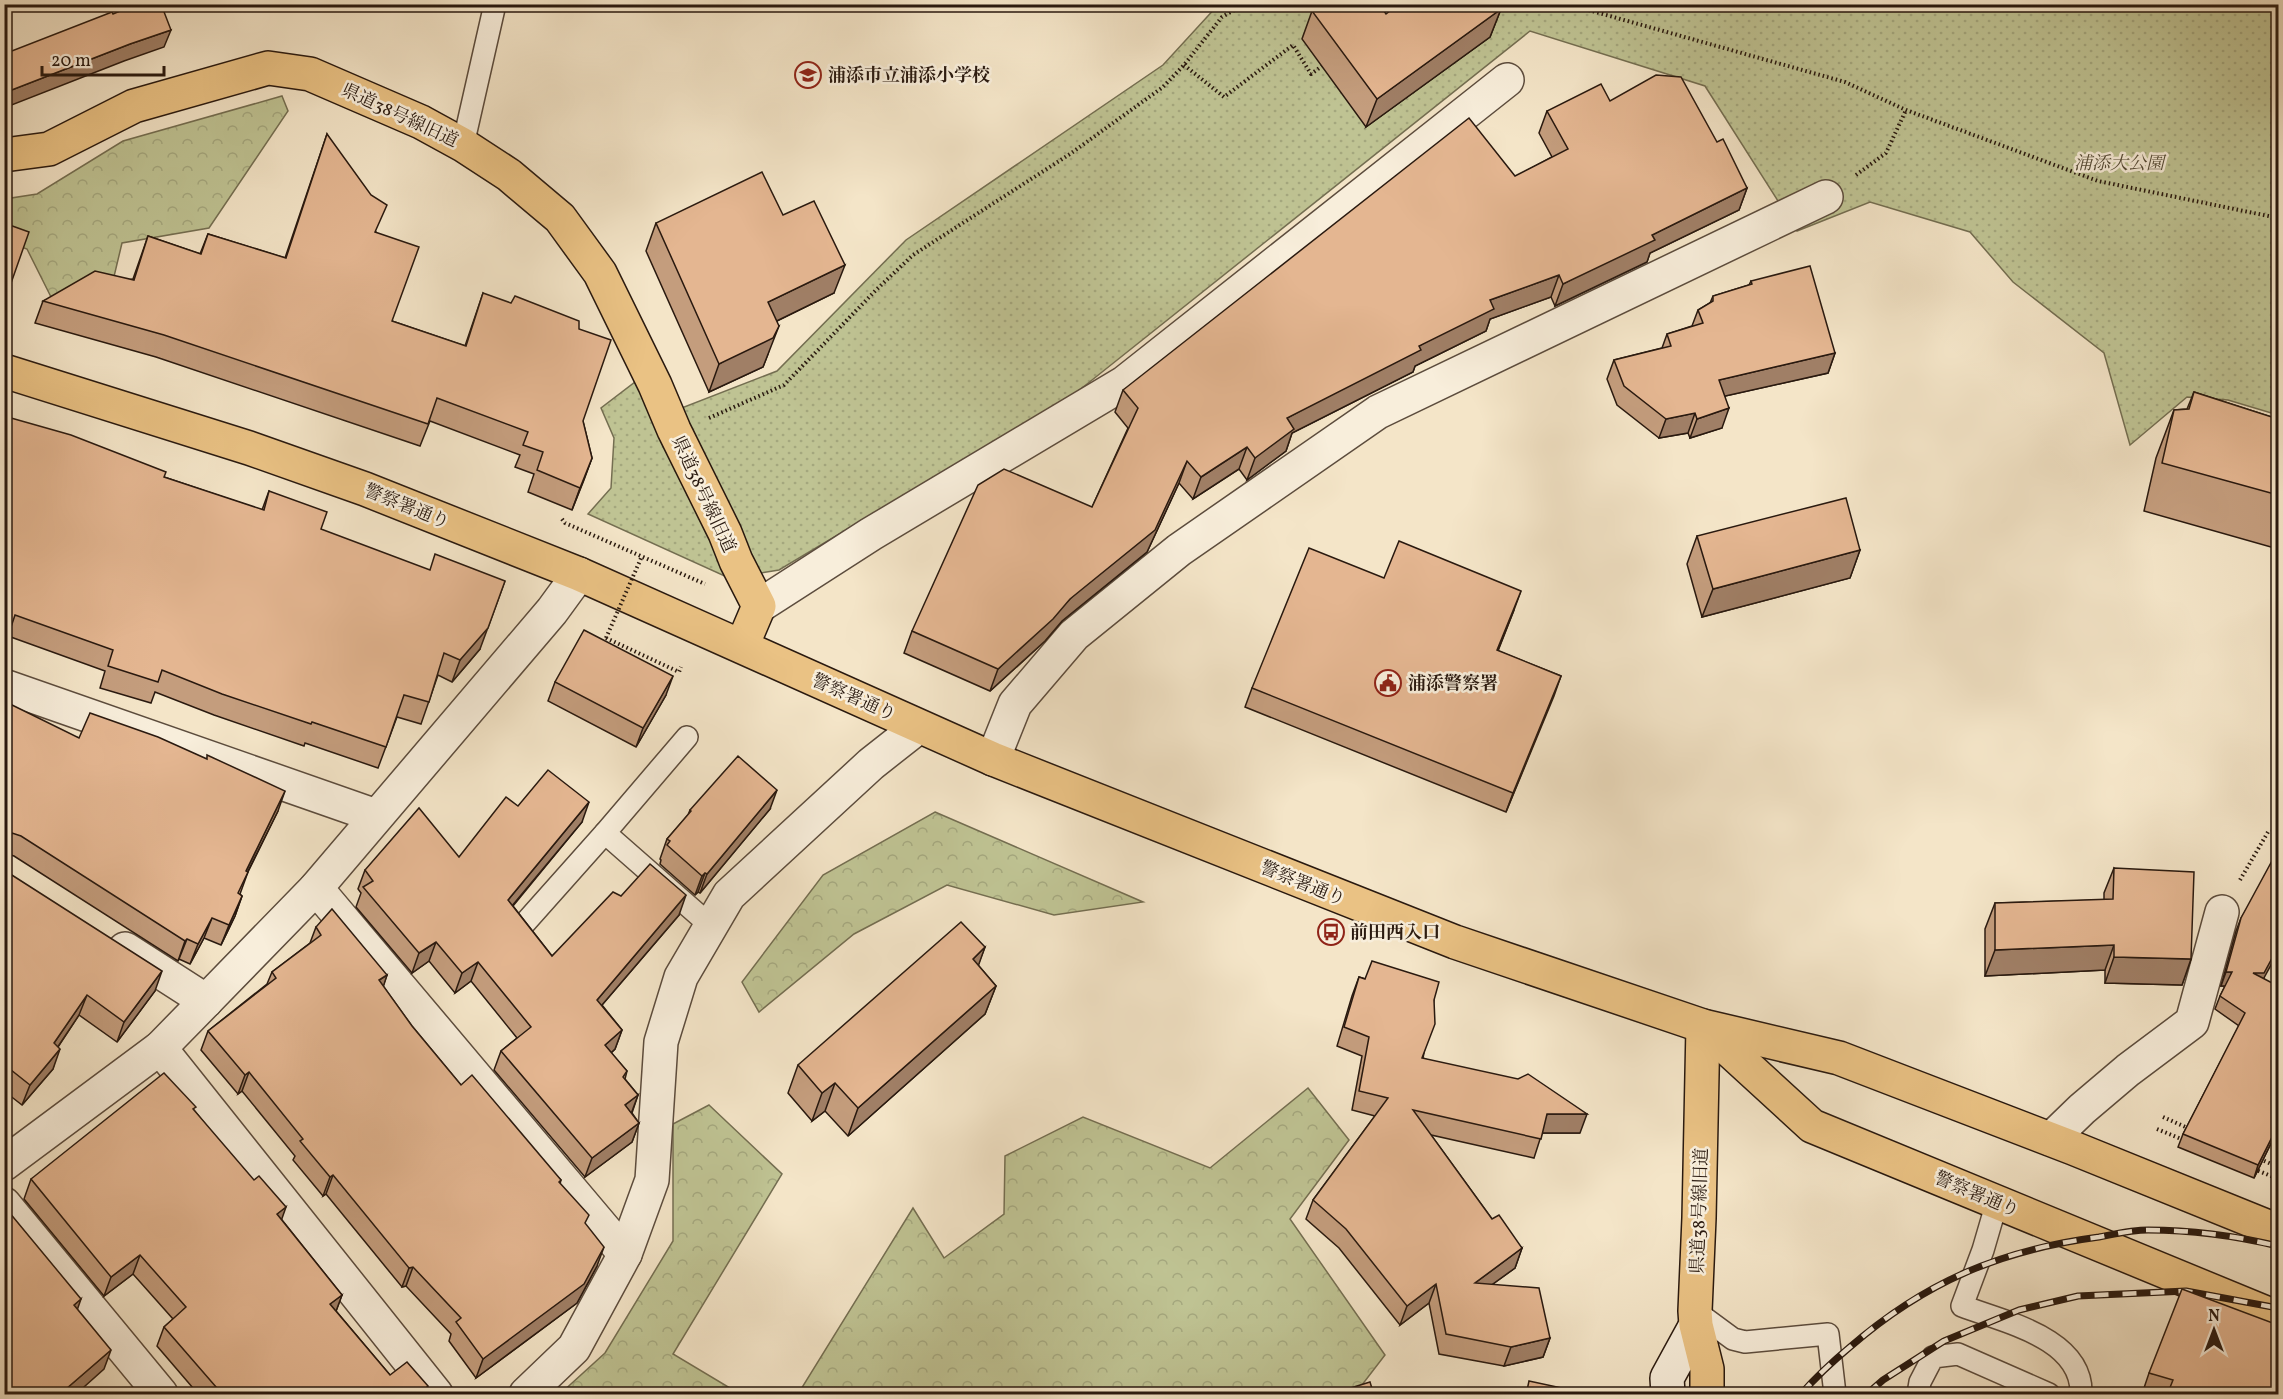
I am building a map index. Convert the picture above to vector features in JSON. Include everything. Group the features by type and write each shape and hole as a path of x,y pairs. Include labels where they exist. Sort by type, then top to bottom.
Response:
{"main road":[{"name":"県道38号線旧道","path":"4,154 49,149 134,106 268,68 310,74 421,122 463,145 509,176 560,218 600,273 759,606"},
{"name":"警察署通り","path":"4,371 249,448 365,489 579,574 993,759 1455,942 1703,1026 1839,1058 2051,1139 2278,1231"},
{"path":"742,646 759,606"},
{"name":"県道38号線旧道","path":"1703,1026 1696,1318 1707,1369 1707,1395"},
{"name":"警察署通り","path":"1703,1026 1812,1126 2278,1318"}],"street":[{"path":"759,606 871,534 1124,383 1507,80"},
{"path":"993,759 1014,704 1074,635 1179,550 1378,412 1826,197"},
{"path":"4,1164 160,1048 206,1001 316,888 552,610 579,574"},
{"path":"4,687 376,816"},
{"path":"526,1395 574,1348 625,1254 652,1180 661,1042 681,977 729,895 871,764 918,727"},
{"path":"316,888 625,1254"},
{"path":"2051,1139 2128,1070 2192,1022 2222,912"},
{"path":"104,936 206,1001"},
{"path":"160,1048 436,1395"},
{"path":"4,1204 161,1395"},
{"path":"1668,1395 1667,1377 1696,1318"}],"lane":[{"path":"463,145 495,4"},
{"path":"524,924 687,737"},
{"path":"605,833 711,926"},
{"path":"1997,1202 1983,1250 1962,1306 2056,1344 2072,1361 2082,1383 2081,1395"},
{"path":"1696,1318 1733,1339 1745,1342 1828,1334 1835,1395"},
{"path":"1918,1395 1920,1382 1934,1357 1958,1354 2049,1395"}],"path":[{"path":"708,418 784,385 913,255 1070,154 1163,87 1184,65 1222,17 1245,4"},
{"path":"1489,4 1495,12 1506,4"},
{"path":"1567,4 1845,82 1906,110 2098,182 2278,218"},
{"path":"1184,65 1224,97 1293,45 1311,74 1329,60"},
{"path":"1826,197 1886,153 1906,110"},
{"path":"562,519 565,523 713,588"},
{"path":"642,556 606,638 679,672 681,667"},
{"path":"2222,912 2268,832 2278,831"},
{"path":"2163,1117 2194,1131"},
{"path":"2157,1129 2190,1142"},
{"path":"2257,1158 2278,1167"},
{"path":"2245,1165 2278,1179"}],"green space":[{"name":"浦添大公園","path":"1218,5 2278,5 2278,415 2228,400 2187,397 2130,445 2104,353 2013,282 1970,232 1870,202 1797,231 1705,86 1530,31 1077,392 779,570 729,578 588,514 611,488 614,438 601,408 639,379 656,418 777,371 906,240 1163,65"},
{"path":"282,96 288,111 209,228 122,243 112,285 52,299 27,249 5,241 5,199 37,194 123,141"},
{"path":"935,812 1143,902 1054,915 947,885 854,934 759,1012 742,982 823,875"},
{"path":"1308,1088 1349,1140 1290,1219 1385,1355 1355,1394 798,1394 913,1208 944,1258 1004,1214 1005,1156 1083,1117 1210,1168"},
{"path":"709,1105 782,1174 673,1354 740,1394 560,1394 605,1353 673,1241 673,1124"}],"building":[{"path":"137,4 161,4 171,30 4,93 4,54"},
{"path":"1322,4 1379,4 1386,14 1399,4 1497,4 1501,9 1377,99 1312,11"},
{"path":"1656,75 1681,77 1717,142 1723,139 1747,188 1652,235 1655,240 1563,284 1559,275 1490,300 1494,309 1419,346 1421,350 1287,418 1294,429 1255,458 1247,447 1201,477 1187,461 1155,530 1070,599 1053,619 998,669 912,631 978,485 1004,469 1092,507 1138,408 1123,390 1469,118 1515,176 1568,149 1547,111 1601,84 1610,101"},
{"path":"327,134 371,195 387,205 375,232 419,247 392,321 466,346 483,293 511,303 515,296 579,321 579,329 611,340 583,421 592,458 580,488 537,470 543,452 523,445 528,432 437,398 428,424 164,335 43,301 95,271 134,280 148,236 201,254 208,234 286,258"},
{"path":"762,172 783,215 814,201 845,265 768,302 779,326 773,338 719,364 656,223"},
{"path":"4,223 29,232 10,286 4,284"},
{"path":"1810,266 1835,353 1719,380 1729,408 1697,419 1695,413 1666,419 1624,386 1614,360 1671,346 1667,334 1703,323 1698,310 1713,301 1713,296 1752,284 1751,281"},
{"path":"2194,392 2278,419 2278,495 2162,463 2174,410 2189,409"},
{"path":"4,416 71,435 166,472 164,477 264,510 269,491 327,512 321,529 430,570 435,554 505,581 488,628 460,660 444,653 429,702 404,695 386,747 222,694 162,670 158,682 108,666 113,650 15,615 7,639 4,639"},
{"path":"1846,498 1860,550 1713,589 1697,536"},
{"name":"浦添警察署","path":"1399,541 1521,591 1497,650 1561,676 1513,793 1252,688 1309,548 1384,578"},
{"path":"584,630 673,676 643,728 555,682"},
{"path":"10,704 79,738 90,713 158,737 207,759 207,755 285,791 246,871 248,872 238,893 242,896 229,925 212,918 198,944 187,939 185,941 21,836 12,833 4,835 4,716"},
{"path":"738,756 777,790 707,874 702,876 667,845 670,841 667,839"},
{"path":"548,770 589,802 508,900 552,956 613,892 621,896 650,864 686,895 597,1000 622,1030 605,1045 627,1071 623,1077 638,1095 625,1105 639,1123 592,1158 501,1051 531,1027 478,962 462,973 436,942 419,953 363,887 373,881 365,870 419,808 459,857 506,797 518,806"},
{"path":"2273,859 2277,861 2278,859 2278,947 2264,973 2253,973 2278,986 2278,1125 2258,1165 2183,1134 2245,1013 2220,996 2232,972 2226,972 2241,918"},
{"path":"2114,868 2194,872 2191,959 2114,957 2114,945 1995,950 1995,903 2113,899"},
{"path":"4,870 162,971 124,1022 87,995 54,1043 60,1049 30,1085 6,1066 4,1068"},
{"path":"332,909 387,975 379,980 412,1026 461,1085 472,1075 561,1180 559,1182 589,1215 585,1223 604,1247 584,1284 483,1359 456,1322 461,1318 413,1267 409,1268 333,1175 330,1177 300,1141 303,1139 249,1072 245,1075 208,1031 276,978 272,972 321,935 316,927"},
{"path":"961,922 985,947 973,959 996,986 858,1108 835,1083 822,1093 798,1065"},
{"path":"1372,961 1439,982 1434,1000 1435,1024 1422,1058 1518,1079 1528,1074 1587,1114 1547,1114 1541,1139 1413,1110 1492,1219 1499,1215 1522,1248 1475,1283 1539,1288 1550,1338 1511,1347 1446,1334 1436,1284 1407,1306 1346,1229 1313,1200 1388,1098 1359,1091 1369,1037 1344,1027 1359,977 1365,979"},
{"path":"164,1073 196,1107 193,1109 254,1180 259,1176 286,1207 277,1214 342,1295 330,1304 390,1375 407,1362 428,1386 419,1395 223,1395 164,1327 186,1307 140,1255 111,1277 31,1179"},
{"path":"4,1206 81,1299 74,1305 111,1350 59,1395 4,1395"},
{"path":"2182,1289 2278,1325 2278,1352 2271,1395 2167,1395 2173,1380 2149,1373"},
{"path":"1529,1381 1576,1391 1576,1395 1526,1395"},
{"path":"1370,1382 1374,1395 1328,1395"}],"railway":[{"path":"1801,1394 1843,1353 1907,1304 1966,1272 1996,1260 2063,1243 2142,1230 2214,1234 2278,1246"},
{"path":"1867,1394 1883,1380 1944,1341 2019,1310 2078,1296 2186,1291 2278,1308"}],"place":[{"name":"浦添市立浦添小学校","path":"808,75"},
{"name":"浦添警察署","path":"1388,683"},
{"name":"前田西入口","path":"1331,932"}]}
